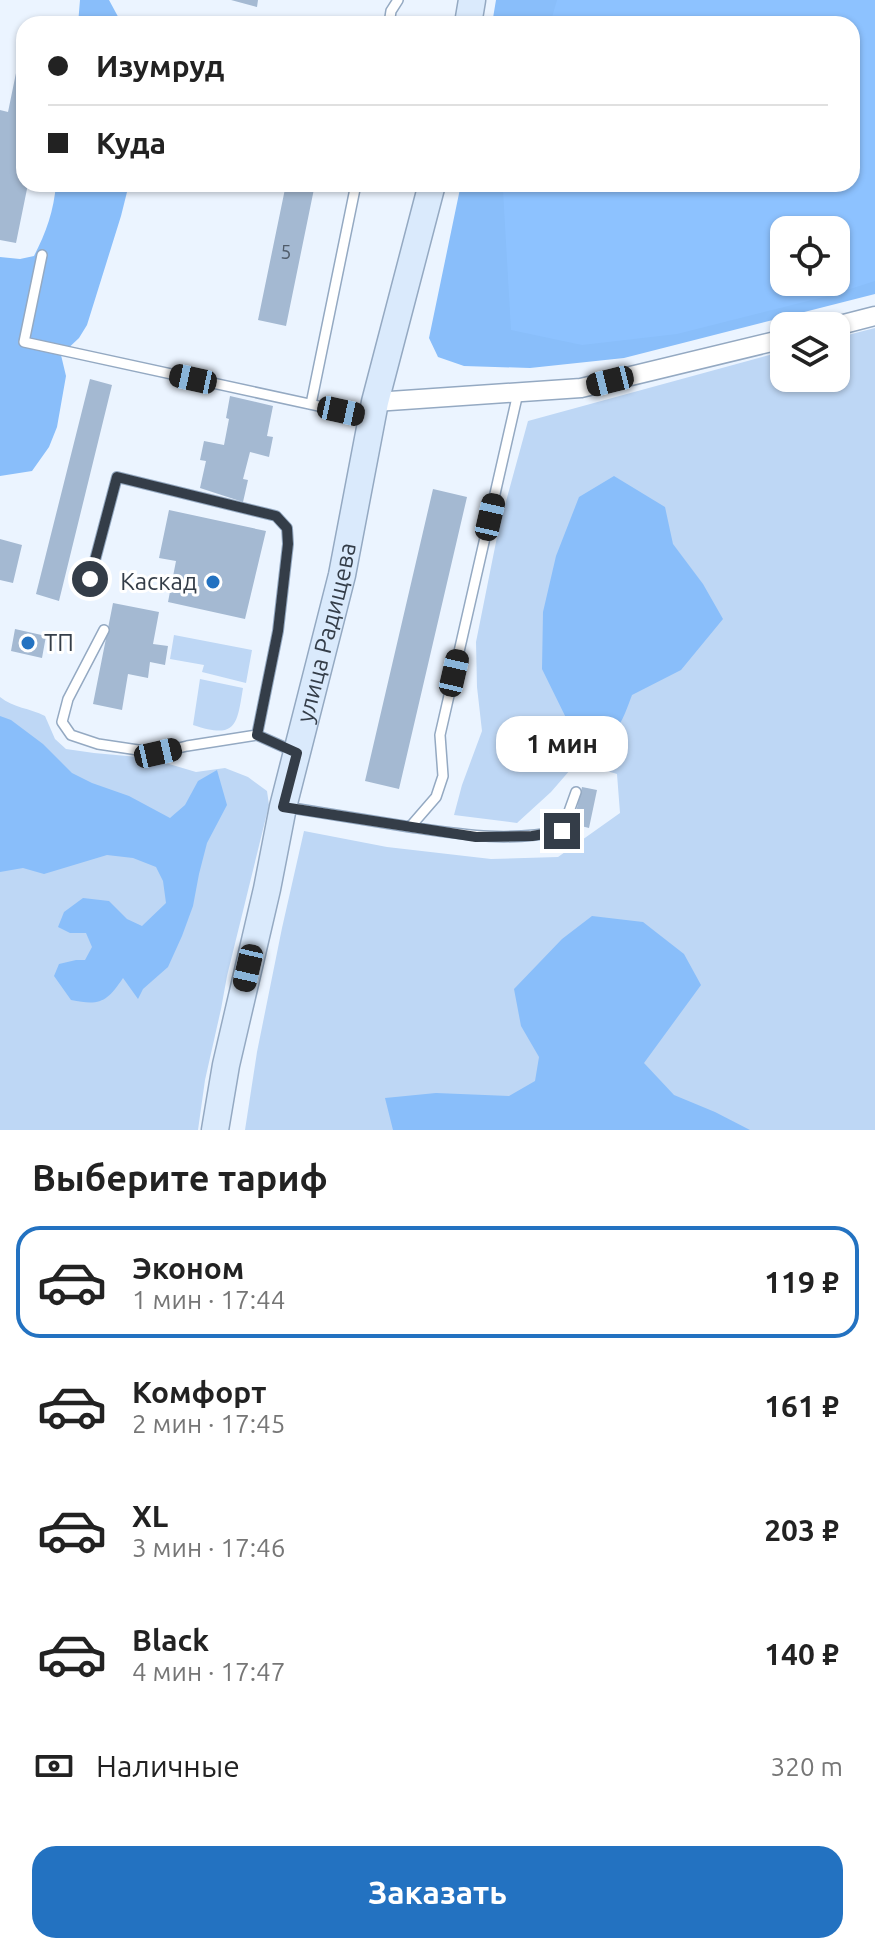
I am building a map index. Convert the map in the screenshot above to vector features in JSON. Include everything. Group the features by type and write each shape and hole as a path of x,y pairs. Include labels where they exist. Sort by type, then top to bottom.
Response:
{"street":[{"name":"улица Радищева","path":"215,1130 226,1065 283,807 342,575 374,410 430,192"},
{"path":"850,322 875,316"},
{"path":"374,410 581,388 770,342"}],"lane":[{"path":"311,404 354,192"},
{"path":"42,255 24,342 311,404 374,410"},
{"path":"410,827 436,797 443,776 440,735 518,393"},
{"path":"90,579 117,477 276,516 287,528 288,544 278,631 257,735"},
{"path":"104,630 68,699 62,722 71,735 98,744 158,753 257,735 297,753"},
{"path":"283,807 476,837 532,836 562,831 576,792"}],"shaded area":[{"path":"80,0 109,0 118,16 79,16"},
{"path":"496,0 875,0 875,294 804,312 770,312 770,321 624,358 530,368 464,366 438,357 429,338 459,192 860,192 860,16 493,16"},
{"path":"557,0 875,0 875,281 850,289 850,216 770,216 770,296 828,296 677,334 582,345 511,330 503,192 860,192 860,16 552,16"},
{"path":"55,192 127,192 87,325 79,338 61,355 66,376 57,427 49,447 32,471 0,476 0,257 20,259 34,256"},
{"path":"875,328 875,1130 245,1130 257,1052 304,831 387,847 491,859 558,857 620,813 617,774 577,762 551,792 517,823 454,815 482,731 476,642 499,527 528,421 770,355 770,392 850,392 850,334"},
{"path":"614,476 665,507 673,544 703,584 723,619 681,670 632,695 618,727 606,734 597,734 571,728 542,669 543,612 556,556 579,497"},
{"path":"174,635 252,650 246,683 202,672 204,665 170,659"},
{"path":"200,679 243,688 239,711 232,726 219,731 193,725"},
{"path":"0,697 45,716 55,739 66,749 149,758 196,772 225,768 248,777 267,791 269,805 227,976 198,1130 0,1130"},
{"path":"0,716 11,720 43,744 72,773 129,796 170,818 185,805 198,781 217,770 227,805 207,843 193,906 168,967 143,989 138,999 123,978 102,1000 71,1000 54,976 59,964 85,960 92,947 86,933 70,933 58,927 64,912 83,898 109,901 127,919 142,926 166,903 163,881 156,867 133,858 107,855 44,874 23,868 0,872"},
{"path":"592,916 643,922 684,954 701,985 644,1063 674,1095 750,1130 393,1130 385,1098 436,1093 509,1096 535,1081 539,1057 521,1026 514,989 562,939"}],"building":[{"path":"231,0 258,0 257,7"},
{"path":"16,73 16,192 26,192 16,243 0,240 0,110 8,112"},
{"path":"284,192 313,192 286,326 258,320"},
{"path":"90,379 112,385 59,601 36,594"},
{"path":"230,396 273,406 267,436 273,437 269,457 250,452 243,479 248,480 243,502 200,488 206,461 200,460 204,441 224,445"},
{"path":"433,489 467,497 399,789 365,781"},
{"name":"Каскад","path":"169,510 266,531 245,619 168,602 176,561 159,558"},
{"path":"0,539 22,545 13,583 0,580"},
{"path":"113,603 159,612 153,644 168,646 165,665 150,662 148,678 128,674 122,710 93,704"},
{"name":"ТП","path":"15,629 46,636 42,658 11,651"},
{"path":"582,787 597,790 589,828 573,824"}],"place":[{"name":"Каскад","path":"213,582"},
{"name":"ТП","path":"28,643"}],"route":[{"path":"90,579 117,477 276,516 287,528 288,544 278,631 257,735 297,753 283,807 476,837 532,836 562,831"}]}
